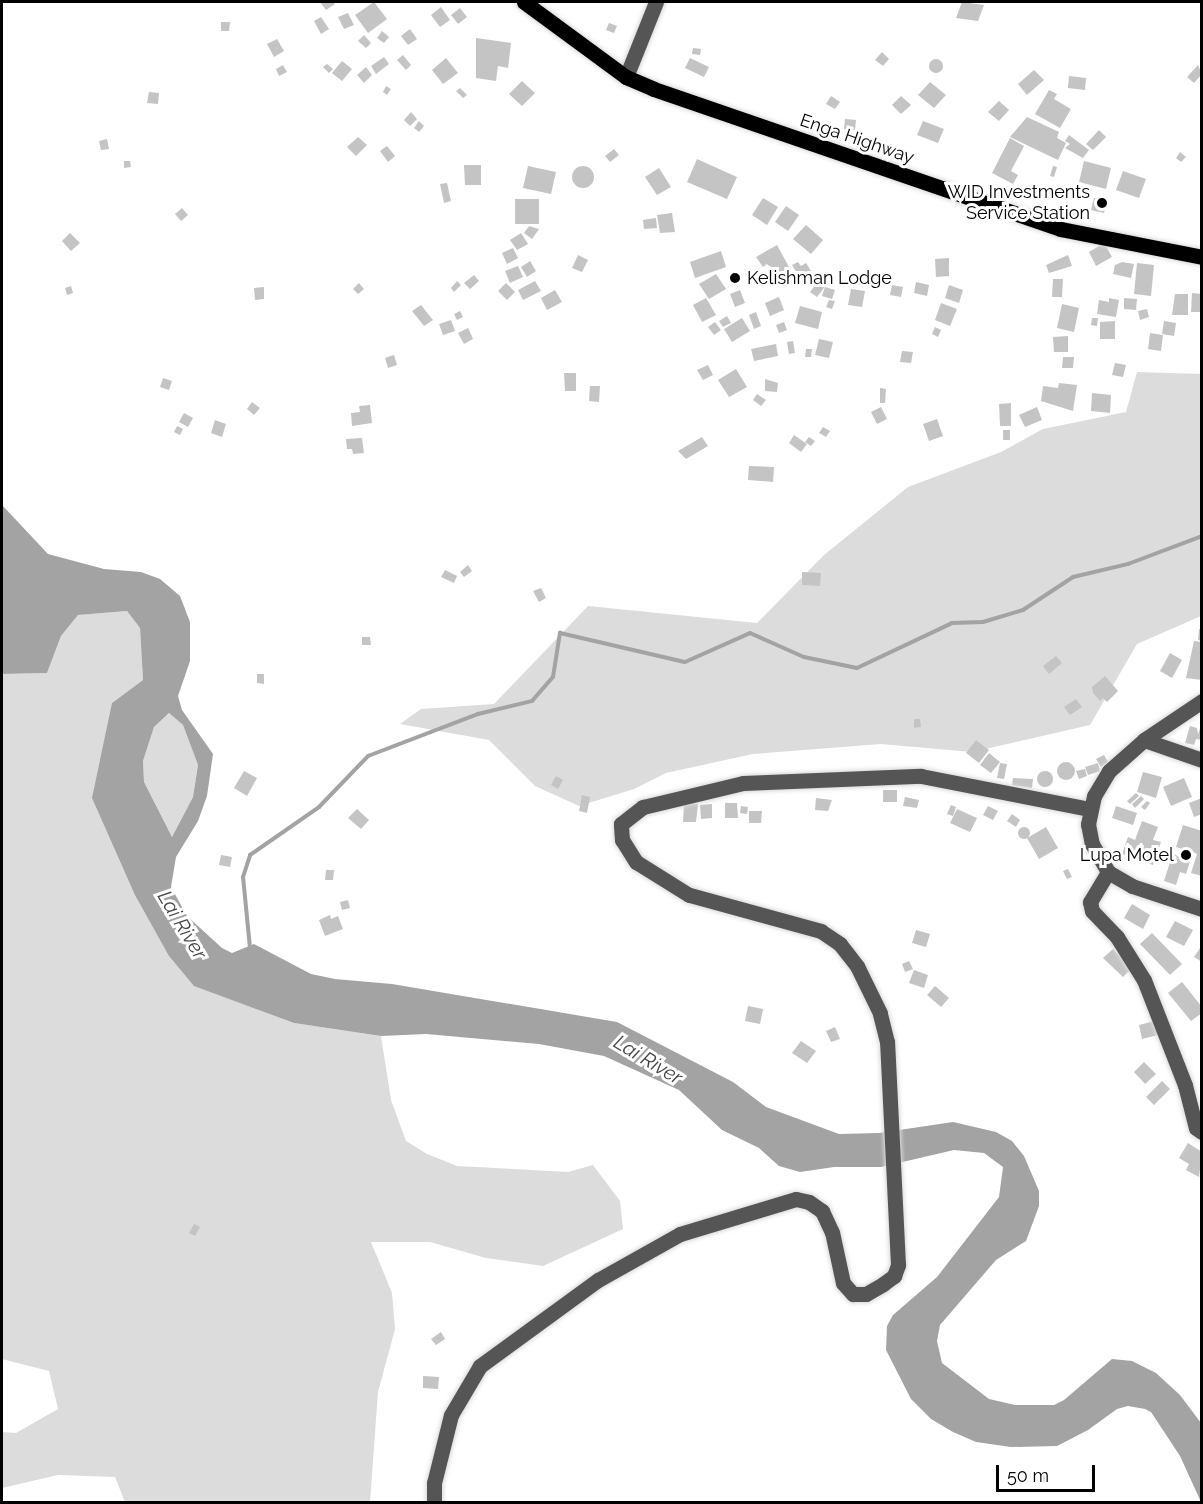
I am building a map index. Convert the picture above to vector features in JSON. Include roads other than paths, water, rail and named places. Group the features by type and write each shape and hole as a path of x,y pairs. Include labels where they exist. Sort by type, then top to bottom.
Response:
{"main road":[{"name":"Enga Highway","path":"524,2 626,76 1061,229 1202,257"}],"street":[{"path":"626,76 656,2"},
{"path":"1202,701 1144,740 1109,771 1089,809 1092,844 1108,872 1132,886 1202,909"},
{"path":"1144,740 1202,760"},
{"path":"434,1503 444,1442 463,1393 480,1366 536,1323 571,1303 598,1280 680,1234 796,1199 809,1202 822,1211 832,1232 843,1283 853,1294 866,1293 894,1276 898,1265 895,1172 888,1099 887,1042 880,1013 857,966 840,944 821,931 793,921 689,895 636,862 622,840 621,824 643,807 743,783 921,776 1089,809"},
{"path":"1108,872 1090,902 1092,911 1117,937 1144,980 1185,1085 1196,1128 1202,1132"}],"water":[{"name":"Lai River","path":"2,505 48,554 104,569 141,572 160,579 180,596 190,622 190,661 178,696 182,710 213,754 207,796 198,821 176,857 171,887 187,916 222,948 232,953 254,944 311,974 335,979 392,984 617,1022 733,1082 766,1107 839,1134 879,1133 953,1122 996,1132 1012,1141 1024,1156 1039,1191 1039,1206 1026,1241 996,1260 940,1325 937,1341 942,1363 989,1399 1015,1405 1054,1405 1064,1400 1112,1359 1132,1361 1156,1373 1180,1395 1201,1423 1201,1502 1180,1456 1151,1412 1145,1409 1128,1406 1117,1409 1088,1430 1057,1446 1011,1447 976,1442 953,1432 931,1419 911,1399 886,1350 887,1326 893,1315 937,1277 999,1197 1003,1167 984,1153 954,1150 881,1167 834,1167 800,1172 779,1166 759,1148 722,1130 679,1090 604,1056 539,1044 426,1034 381,1036 294,1023 194,986 169,956 135,895 92,798 112,703 143,680 140,628 127,611 78,615 61,636 47,673 2,674","holes":["169,713 183,725 198,765 193,797 172,837 144,782 143,761 154,727"]}],"waterway":[{"path":"250,948 243,877 250,855 319,807 368,756 478,714 532,701 553,677 560,633 685,662 750,633 804,657 857,668 952,623 983,622 1023,610 1073,577 1128,564 1202,536"}],"place":[{"name":"WID Investments Service Station","path":"1102,203"},
{"name":"Kelishman Lodge","path":"735,278"},
{"name":"Lupa Motel","path":"1186,855"}]}
